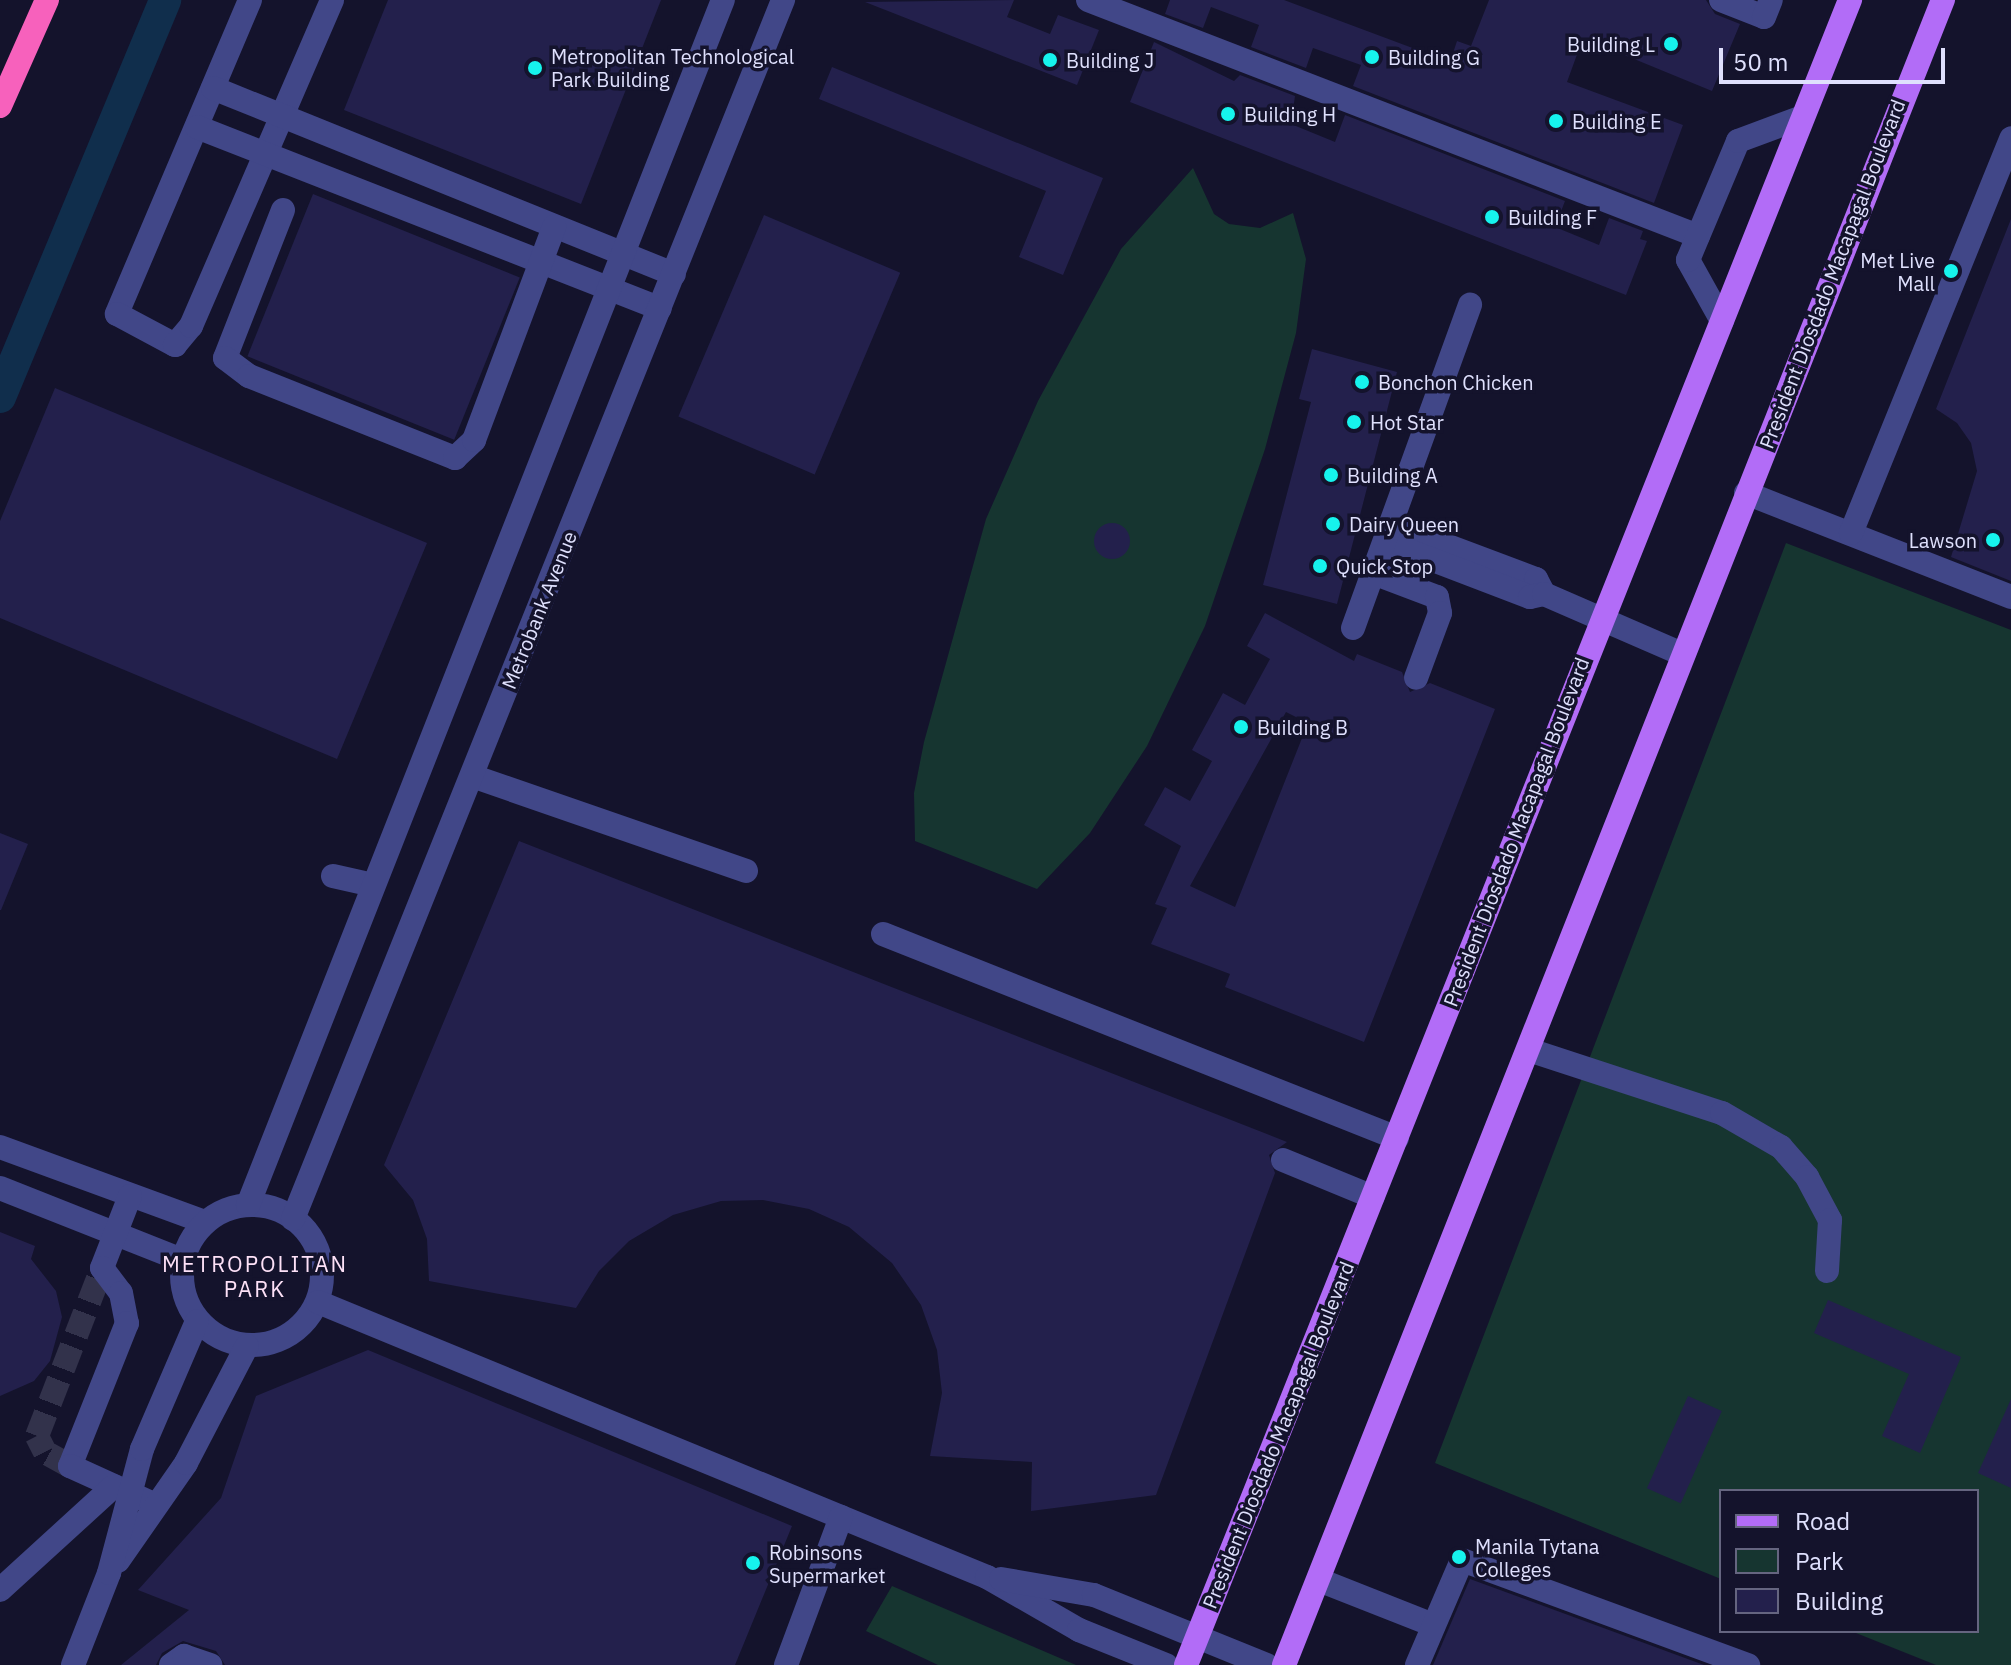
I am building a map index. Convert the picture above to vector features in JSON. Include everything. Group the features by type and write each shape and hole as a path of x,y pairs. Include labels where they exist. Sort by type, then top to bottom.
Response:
{"highway":[{"path":"0,106 47,0"}],"main road":[{"name":"President Diosdado Macapagal Boulevard","path":"1186,1665 1397,1138 1600,618 1850,0"},
{"name":"President Diosdado Macapagal Boulevard","path":"1284,1665 1943,0"}],"street":[{"path":"250,0 117,314 175,345 191,326 332,0"},
{"path":"248,1205 723,0"},
{"name":"Metrobank Avenue","path":"293,1219 783,0"},
{"path":"1088,0 1698,236"},
{"path":"1721,0 1767,9"},
{"path":"213,88 280,118 674,274"},
{"path":"1722,321 1688,260 1738,141 1800,118"},
{"path":"197,127 660,308"},
{"path":"1851,533 2011,138"},
{"path":"283,210 225,358 249,376 455,458 474,440 554,227"},
{"path":"1353,628 1376,574 1470,305"},
{"path":"1746,493 2011,597"},
{"path":"1389,534 1536,579 1544,594 1682,654"},
{"path":"1376,574 1437,597 1440,613 1416,678"},
{"path":"472,776 746,871"},
{"path":"333,876 373,885"},
{"path":"883,934 1397,1138"},
{"path":"1529,1050 1722,1113 1781,1147 1807,1177 1830,1220 1827,1271"},
{"path":"0,1147 205,1222"},
{"path":"1283,1160 1373,1197"},
{"path":"0,1188 182,1260"},
{"path":"130,1196 102,1268 121,1293 127,1323 70,1466 156,1505"},
{"path":"248,1205 293,1219 320,1256 318,1302 290,1335 247,1346 212,1334 197,1321 184,1292 182,1260 205,1222 248,1205"},
{"path":"318,1302 987,1577 1079,1630 1166,1665"},
{"path":"73,1665 109,1573 121,1490 197,1321"},
{"path":"109,1573 156,1505 247,1346"},
{"path":"0,1590 121,1490"},
{"path":"786,1665 841,1517"},
{"path":"1417,1665 1462,1560 1748,1665"},
{"path":"987,1577 1094,1595 1266,1665"},
{"path":"1319,1580 1433,1625"},
{"path":"171,1665 184,1656 210,1665"}],"green space":[{"path":"1193,168 1214,214 1229,224 1260,228 1293,213 1306,259 1296,333 1265,449 1205,626 1147,746 1090,833 1037,889 915,841 914,793 924,742 986,519 1038,401 1121,249"},
{"path":"1786,543 2011,630 2011,1665 1936,1665 1856,1633 1979,1633 1979,1489 1719,1489 1719,1578 1435,1463"},
{"path":"892,1586 1076,1665 938,1665 866,1631"}],"building":[{"name":"Metropolitan Technological Park Building","path":"388,0 661,0 581,204 344,110"},
{"name":"Building J","path":"1014,0 1007,17 1050,34 1058,15 1099,30 1077,85 865,2"},
{"path":"1170,0 1284,0 1450,62 1457,41 1471,46 1489,0 1706,0 1715,14 1740,24 1712,91 1583,38 1567,82 1683,125 1654,203 1353,86 1361,65 1313,48 1306,68 1251,47 1259,25 1211,7 1203,28 1165,14"},
{"path":"1154,42 1234,81 1240,75 1295,96 1291,124 1335,142 1345,115 1565,201 1555,227 1599,245 1609,218 1643,231 1640,239 1647,241 1626,295 1130,102"},
{"path":"832,67 1103,178 1063,275 1019,257 1046,191 819,99"},
{"path":"313,194 520,278 454,440 247,356"},
{"path":"764,215 900,273 815,474 678,417"},
{"path":"2011,219 2011,581 1951,557 1977,471 1971,443 1957,423 1936,409"},
{"name":"Building A","path":"1312,349 1397,372 1337,604 1263,585 1311,402 1299,399"},
{"path":"55,388 427,543 337,759 0,618 0,521"},
{"path":"1112,523 1125,528 1130,541 1125,554 1112,559 1099,554 1094,541 1099,528"},
{"path":"1265,613 1354,661 1357,654 1402,672 1410,692 1430,683 1495,709 1364,1042 1225,987 1230,974 1151,944 1167,908 1155,904 1181,846 1144,825 1165,787 1190,801 1212,761 1192,750 1223,693 1245,705 1270,659 1247,646","holes":["1286,712 1308,723 1235,907 1190,886"]},
{"path":"0,833 28,844 1,910 0,910"},
{"path":"519,841 1287,1142 1269,1155 1275,1173 1156,1495 1031,1511 1032,1462 930,1456 942,1393 937,1350 921,1305 892,1263 849,1227 809,1209 763,1200 721,1201 673,1215 629,1241 599,1271 576,1308 429,1281 427,1239 413,1200 384,1165"},
{"path":"0,1232 35,1246 31,1259 56,1291 62,1317 50,1361 34,1381 0,1396"},
{"path":"1828,1300 1961,1357 1920,1453 1882,1436 1909,1374 1814,1333"},
{"path":"368,1350 792,1526 735,1665 225,1665 216,1651 183,1641 162,1653 156,1665 121,1665 189,1610 138,1590 221,1498 256,1396"},
{"path":"1688,1396 1722,1411 1681,1503 1647,1488"},
{"path":"2011,1399 2011,1488 1978,1473"},
{"path":"1470,1579 1704,1665 1433,1665"}],"waterway":[{"path":"0,397 165,0"}],"tunnel":[{"path":"70,1466 45,1452 37,1436 102,1268"}],"place":[{"name":"Building L","path":"1671,44"},
{"name":"Building G","path":"1372,57"},
{"name":"Building J","path":"1050,60"},
{"name":"Metropolitan Technological Park Building","path":"535,68"},
{"name":"Building H","path":"1228,114"},
{"name":"Building E","path":"1556,121"},
{"name":"Building F","path":"1492,217"},
{"name":"Met Live Mall","path":"1951,271"},
{"name":"Bonchon Chicken","path":"1362,382"},
{"name":"Hot Star","path":"1354,422"},
{"name":"Building A","path":"1331,475"},
{"name":"Dairy Queen","path":"1333,524"},
{"name":"Lawson","path":"1993,540"},
{"name":"Quick Stop","path":"1320,566"},
{"name":"Building B","path":"1241,727"},
{"name":"Manila Tytana Colleges","path":"1459,1557"},
{"name":"Robinsons Supermarket","path":"753,1563"}],"district":[{"name":"METROPOLITAN PARK","path":"255,1276"}]}
